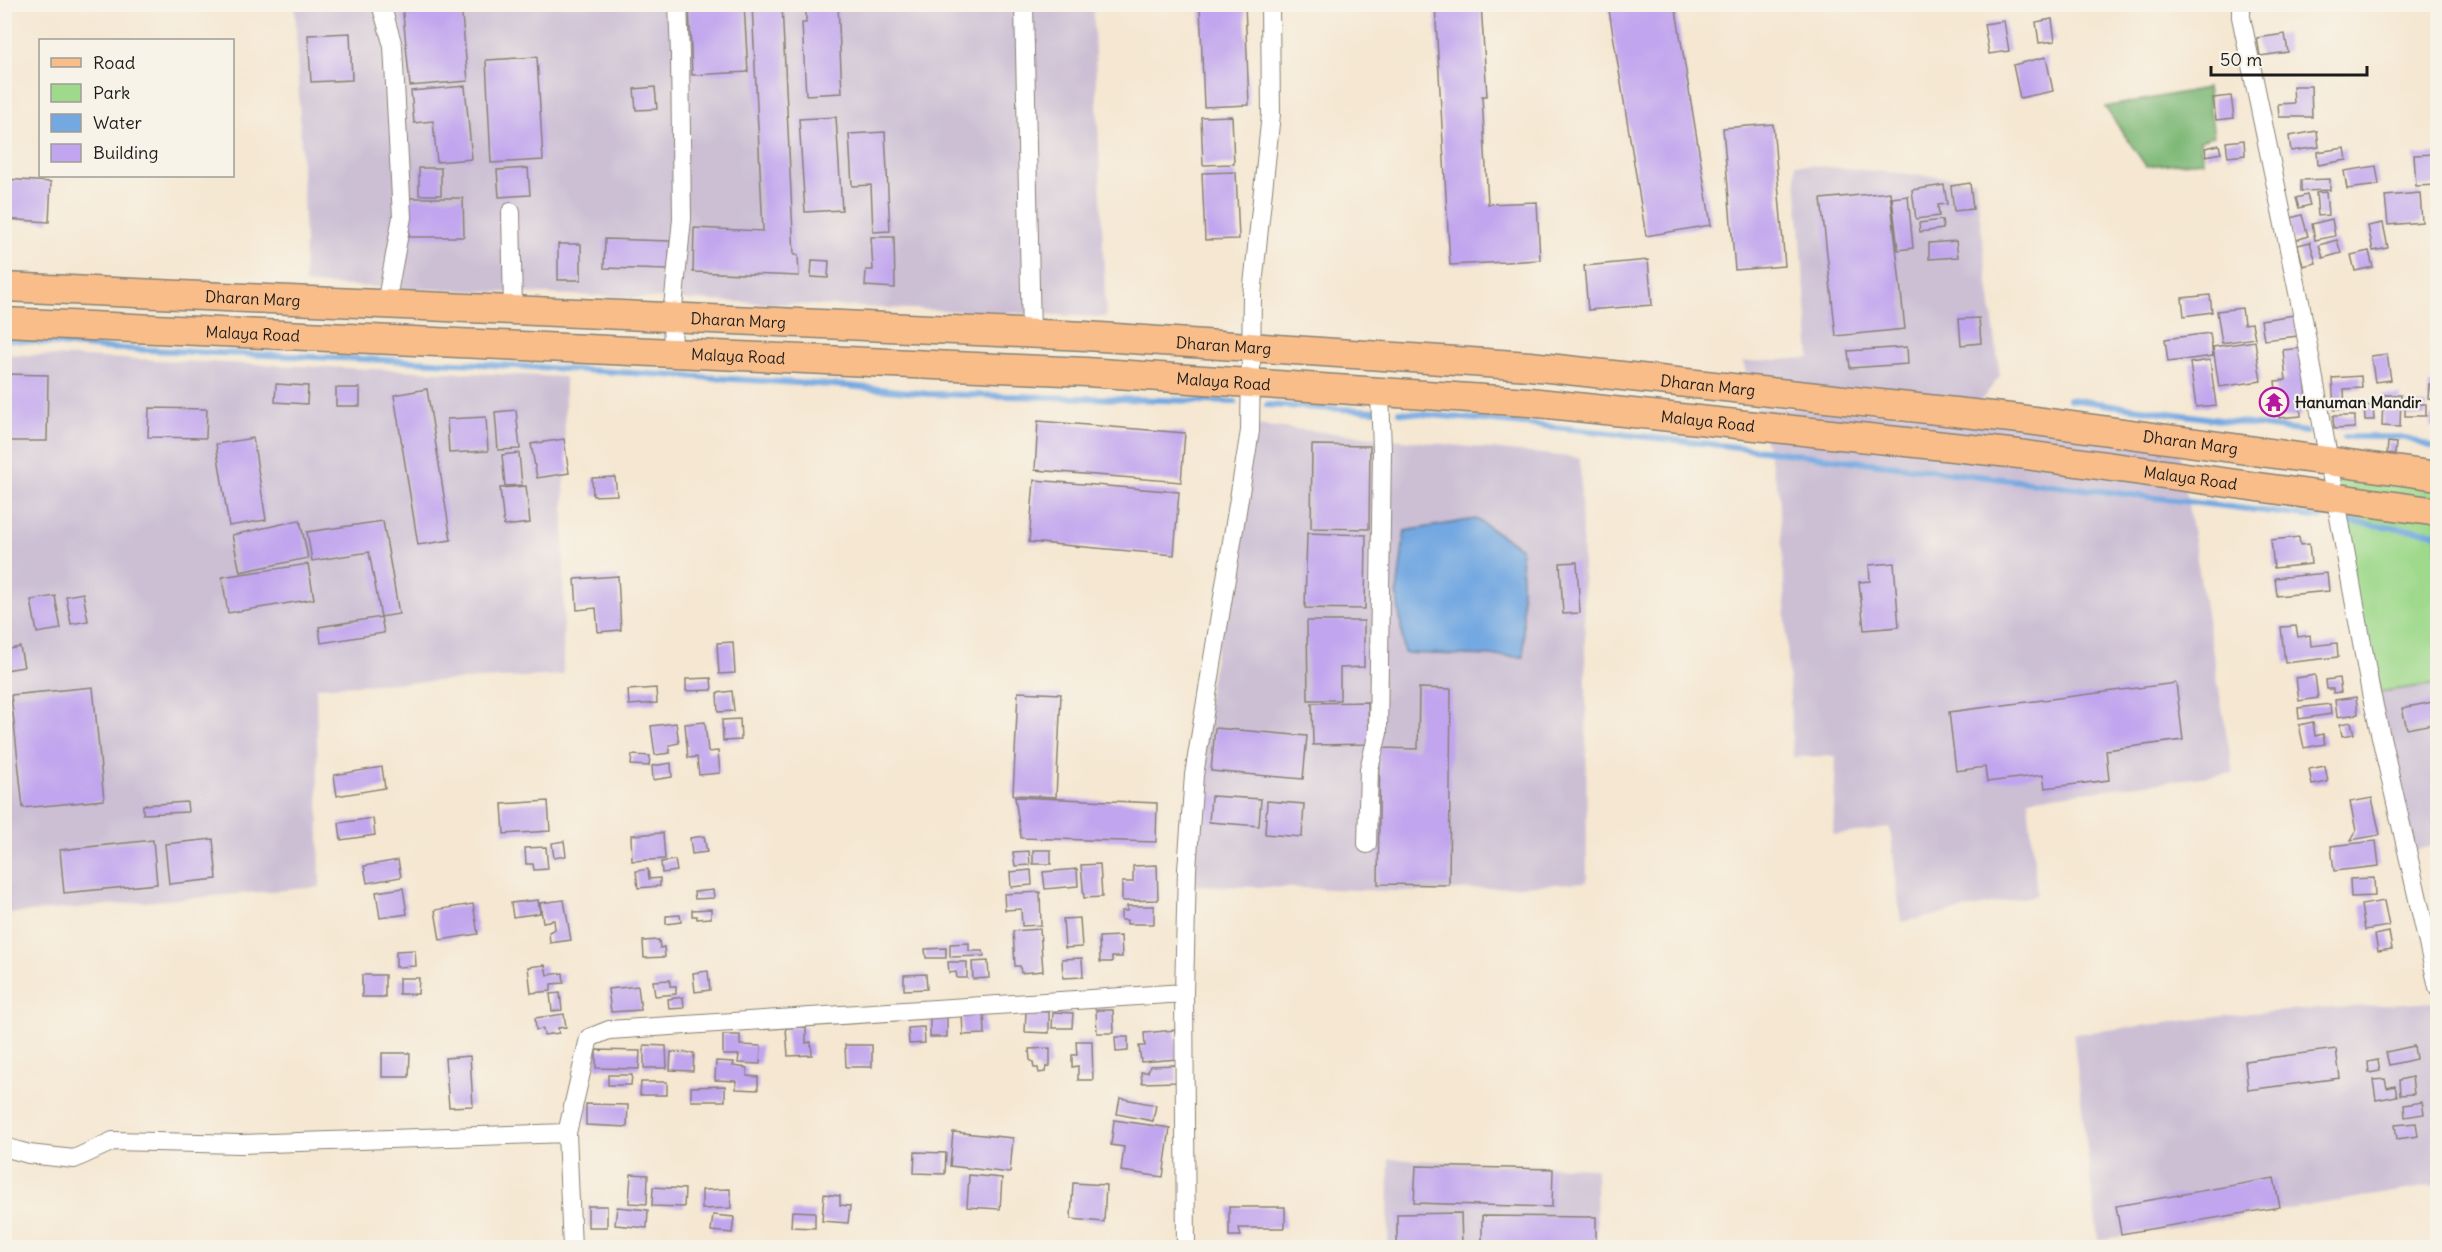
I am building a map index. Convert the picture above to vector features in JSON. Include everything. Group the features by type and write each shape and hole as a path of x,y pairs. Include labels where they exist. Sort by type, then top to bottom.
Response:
{"main road":[{"name":"Dharan Marg","path":"4,287 1031,334 1530,366 2020,419 2438,476"},
{"name":"Malaya Road","path":"4,322 1086,372 1529,402 2019,454 2438,512"},
{"path":"1593,409 1596,374"}],"street":[{"path":"381,4 393,46 402,217 386,304"},
{"path":"673,353 672,317 682,219 681,55 678,4"},
{"path":"1024,4 1031,334"},
{"path":"1186,1248 1184,993 1187,869 1194,775 1250,431 1252,295 1271,114 1270,4"},
{"path":"2241,4 2241,17 2300,302 2371,693 2438,987"},
{"path":"511,212 513,310"},
{"path":"1367,844 1369,769 1378,733 1382,451 1380,393"},
{"path":"572,1248 567,1133 589,1038 609,1030 1184,993"},
{"path":"4,1146 29,1154 75,1159 113,1141 241,1144 567,1133"}],"shaded area":[{"path":"295,5 1093,5 1106,317 304,284 305,243"},
{"path":"1795,164 1975,180 2000,376 1980,402 1750,388 1743,362 1810,358"},
{"path":"5,354 565,377 563,675 316,687 320,887 5,914"},
{"path":"1756,407 2020,419 2177,440 2233,773 2028,799 2037,895 1901,922 1890,828 1833,835 1836,756 1793,757 1779,493"},
{"path":"1255,425 1580,458 1586,681 1587,882 1426,892 1193,885 1195,772"},
{"path":"2437,684 2437,845 2408,852 2371,693"},
{"path":"2437,1002 2437,1185 2098,1240 2073,1034 2250,1013"},
{"path":"1389,1159 1596,1168 1597,1247 1388,1248"}],"green space":[{"path":"2207,88 2214,136 2200,140 2203,161 2146,166 2105,107"},
{"path":"2329,461 2437,476 2437,684 2371,693"}],"water":[{"path":"1476,519 1521,548 1524,657 1404,653 1397,593 1405,531"}],"building":[{"path":"402,4 461,4 468,81 410,86"},
{"path":"689,4 744,4 748,72 692,75"},
{"path":"752,4 782,4 794,255 798,255 799,276 693,272 694,228 763,231"},
{"path":"806,4 838,4 842,93 806,95 802,23 806,23"},
{"path":"1200,4 1245,4 1249,105 1204,107"},
{"path":"1435,4 1481,4 1487,96 1482,96 1488,204 1537,202 1540,260 1450,265"},
{"path":"1608,4 1675,4 1711,225 1646,236"},
{"path":"2052,19 2055,41 2039,43 2036,22"},
{"path":"2004,21 2009,51 1989,54 1984,24"},
{"path":"350,33 352,80 311,82 308,35"},
{"path":"2285,34 2288,52 2260,56 2257,38"},
{"path":"537,57 543,160 491,163 486,60"},
{"path":"2046,57 2053,91 2020,98 2013,65"},
{"path":"465,86 472,159 437,162 433,121 414,123 411,91"},
{"path":"2293,86 2311,86 2312,117 2279,117 2278,104 2294,103"},
{"path":"655,87 657,109 636,110 634,89"},
{"path":"2231,96 2234,118 2216,120 2213,98"},
{"path":"1232,116 1234,164 1203,165 1201,117"},
{"path":"836,117 842,210 805,212 799,119"},
{"path":"1773,124 1785,266 1735,270 1723,128"},
{"path":"2317,131 2319,147 2291,151 2289,136"},
{"path":"885,132 890,231 873,232 871,185 852,186 849,134"},
{"path":"2244,140 2245,155 2228,157 2226,142"},
{"path":"2219,145 2221,153 2206,156 2205,148"},
{"path":"2345,148 2347,160 2318,165 2317,152"},
{"path":"2436,154 2438,185 2416,186 2414,155"},
{"path":"2376,166 2379,185 2347,189 2344,171"},
{"path":"419,168 441,168 441,195 419,195"},
{"path":"528,168 530,195 499,197 497,170"},
{"path":"1236,172 1239,239 1205,240 1202,173"},
{"path":"4,179 51,182 49,222 4,219"},
{"path":"2330,179 2330,190 2301,191 2301,180"},
{"path":"1970,183 1973,209 1954,211 1951,186"},
{"path":"1944,185 1947,204 1938,205 1939,216 1916,219 1912,190"},
{"path":"1890,192 1905,329 1836,336 1821,199"},
{"path":"2326,192 2328,215 2318,216 2316,193"},
{"path":"2420,193 2422,222 2388,225 2385,196"},
{"path":"2307,195 2310,205 2299,208 2296,198"},
{"path":"1908,196 1913,248 1898,250 1892,198"},
{"path":"409,198 463,198 464,237 409,237"},
{"path":"2302,215 2308,236 2294,241 2287,219"},
{"path":"2332,219 2335,236 2315,240 2312,224"},
{"path":"1942,220 1943,229 1920,232 1919,223"},
{"path":"2383,223 2388,248 2373,251 2368,226"},
{"path":"871,237 894,237 895,288 865,286 866,270 873,270"},
{"path":"605,239 670,241 668,270 604,268"},
{"path":"2337,240 2341,253 2323,258 2319,245"},
{"path":"1956,241 1958,257 1929,259 1929,243"},
{"path":"2310,242 2316,263 2303,266 2298,245"},
{"path":"558,244 581,244 581,280 558,280"},
{"path":"2369,251 2373,267 2355,271 2351,255"},
{"path":"812,260 829,261 828,278 811,277"},
{"path":"1648,260 1652,305 1588,310 1584,266"},
{"path":"2210,295 2212,312 2184,316 2182,298"},
{"path":"2242,308 2244,324 2252,323 2255,338 2222,343 2217,311"},
{"path":"2295,315 2298,336 2264,340 2261,320"},
{"path":"1979,318 1981,343 1961,345 1959,319"},
{"path":"2210,333 2213,356 2168,362 2165,339"},
{"path":"2255,341 2261,381 2219,387 2213,347"},
{"path":"1907,347 1908,364 1850,368 1848,351"},
{"path":"2303,348 2307,399 2300,400 2301,416 2279,418 2275,381 2286,380 2283,350"},
{"path":"2387,354 2391,380 2375,382 2371,356"},
{"path":"2210,360 2216,405 2196,407 2190,363"},
{"path":"4,374 48,375 47,441 4,441"},
{"path":"2361,376 2362,388 2344,389 2345,409 2334,410 2332,378"},
{"path":"276,384 308,386 307,404 275,402"},
{"path":"2429,384 2438,385 2438,400 2428,399"},
{"path":"336,388 360,388 360,406 336,406"},
{"path":"427,389 451,540 418,545 394,395"},
{"path":"2383,395 2401,395 2400,427 2382,426"},
{"path":"2405,404 2426,404 2426,416 2405,416"},
{"path":"2364,406 2373,406 2374,420 2365,420"},
{"path":"149,408 207,409 206,438 148,437"},
{"path":"516,410 520,449 498,450 495,412"},
{"path":"2333,416 2355,416 2355,428 2334,429"},
{"path":"2431,416 2438,416 2438,428 2430,427"},
{"path":"486,417 488,451 449,453 447,419"},
{"path":"1038,421 1185,433 1181,482 1035,470"},
{"path":"253,438 266,520 229,526 216,444"},
{"path":"564,439 569,473 537,478 531,444"},
{"path":"2388,442 2396,443 2395,454 2387,453"},
{"path":"1312,445 1370,446 1369,529 1311,528"},
{"path":"519,453 522,485 505,486 502,455"},
{"path":"615,477 617,495 593,496 592,478"},
{"path":"1034,480 1179,492 1174,555 1029,542"},
{"path":"526,486 530,523 504,526 500,488"},
{"path":"300,520 308,558 240,572 232,535"},
{"path":"383,521 399,614 381,617 369,552 312,561 307,532"},
{"path":"1307,533 1366,535 1365,609 1305,608"},
{"path":"2299,537 2300,545 2309,544 2311,564 2274,568 2271,540"},
{"path":"1577,562 1580,613 1563,614 1560,563"},
{"path":"1894,563 1899,627 1864,630 1859,582 1870,581 1869,565"},
{"path":"308,564 314,599 228,613 222,577"},
{"path":"2327,573 2329,591 2277,596 2275,578"},
{"path":"618,576 621,630 598,632 596,608 577,610 575,579"},
{"path":"83,593 88,621 71,624 66,596"},
{"path":"55,596 61,629 37,633 31,600"},
{"path":"381,617 384,633 321,643 319,627"},
{"path":"1307,621 1364,621 1364,667 1340,668 1340,700 1308,700"},
{"path":"2296,626 2298,637 2310,635 2311,646 2337,643 2338,657 2285,663 2281,627"},
{"path":"733,642 735,673 719,674 717,643"},
{"path":"20,647 24,667 5,670 5,650"},
{"path":"2315,675 2318,698 2299,701 2296,678"},
{"path":"711,678 712,690 686,691 686,679"},
{"path":"2339,678 2341,692 2333,693 2333,689 2327,689 2326,680"},
{"path":"2176,683 2183,740 2106,750 2109,780 2045,788 2043,775 1987,782 1985,767 1956,771 1949,712"},
{"path":"93,687 104,800 23,808 11,695"},
{"path":"656,688 657,703 629,705 628,690"},
{"path":"1419,688 1451,689 1449,885 1378,884 1380,748 1418,749"},
{"path":"732,691 734,711 718,712 717,693"},
{"path":"1018,692 1061,694 1056,797 1013,795"},
{"path":"2356,697 2358,714 2337,717 2335,700"},
{"path":"2438,701 2438,723 2407,729 2402,708"},
{"path":"1368,702 1369,744 1313,745 1312,703"},
{"path":"2330,704 2331,714 2299,719 2298,708"},
{"path":"740,719 741,740 723,741 722,720"},
{"path":"705,722 708,752 718,751 720,773 699,775 697,757 688,758 685,724"},
{"path":"2313,722 2315,736 2323,734 2325,744 2304,748 2299,725"},
{"path":"2351,722 2354,734 2342,736 2340,724"},
{"path":"676,723 679,743 669,745 670,753 655,755 651,726"},
{"path":"1215,728 1307,736 1303,779 1211,771"},
{"path":"632,755 650,756 649,766 631,765"},
{"path":"671,763 672,777 653,780 652,766"},
{"path":"2325,766 2328,782 2312,785 2309,769"},
{"path":"382,767 385,788 337,796 334,775"},
{"path":"1211,796 1261,799 1259,826 1209,822"},
{"path":"1015,797 1157,803 1156,842 1021,838"},
{"path":"2372,798 2380,835 2351,840 2356,831 2350,802"},
{"path":"548,801 550,831 504,834 502,804"},
{"path":"1267,801 1304,804 1302,837 1265,834"},
{"path":"187,802 188,812 143,814 143,805"},
{"path":"373,818 375,835 341,840 339,823"},
{"path":"2433,818 2438,818 2438,836 2436,836"},
{"path":"663,833 665,859 632,861 631,835"},
{"path":"704,836 707,852 692,854 690,838"},
{"path":"213,839 217,879 169,884 165,844"},
{"path":"153,840 157,884 64,893 60,850"},
{"path":"564,841 566,856 554,858 552,843"},
{"path":"2376,841 2379,866 2334,871 2331,846"},
{"path":"546,847 548,869 534,870 533,864 526,864 525,848"},
{"path":"1033,850 1051,850 1051,864 1033,864"},
{"path":"1029,851 1030,865 1015,866 1013,852"},
{"path":"398,860 401,877 367,883 364,866"},
{"path":"675,860 677,871 662,873 661,862"},
{"path":"1100,864 1102,897 1084,898 1081,865"},
{"path":"1157,865 1158,900 1122,901 1122,882 1133,882 1133,866"},
{"path":"648,869 649,879 660,878 660,886 638,888 636,871"},
{"path":"1077,869 1078,886 1045,889 1043,872"},
{"path":"1031,870 1032,885 1011,887 1010,872"},
{"path":"2374,878 2375,896 2351,897 2350,879"},
{"path":"403,888 407,914 380,918 376,892"},
{"path":"713,890 714,898 695,899 694,892"},
{"path":"1040,892 1041,925 1022,926 1021,909 1005,910 1004,894"},
{"path":"538,900 540,913 513,917 511,903"},
{"path":"564,900 571,940 550,943 549,932 555,929 554,920 543,922 540,903"},
{"path":"2384,901 2389,926 2365,930 2361,905"},
{"path":"473,904 478,934 440,940 435,910"},
{"path":"1127,906 1154,906 1154,924 1127,924 1127,920 1121,920 1121,911 1127,911"},
{"path":"711,909 711,918 697,919 697,916 692,916 692,910"},
{"path":"680,915 681,922 666,924 666,916"},
{"path":"1080,918 1082,947 1065,948 1063,919"},
{"path":"1040,929 1043,971 1021,973 1020,966 1015,966 1013,931"},
{"path":"2389,932 2392,949 2378,951 2375,935"},
{"path":"1121,936 1122,957 1112,957 1112,962 1100,962 1099,937"},
{"path":"659,940 660,948 664,947 665,957 644,958 643,941"},
{"path":"969,943 969,951 983,951 984,956 950,957 950,944"},
{"path":"946,948 946,958 926,958 925,949"},
{"path":"415,950 416,966 396,967 396,951"},
{"path":"1082,958 1083,977 1063,978 1062,959"},
{"path":"988,961 989,978 973,979 972,962"},
{"path":"948,962 967,962 967,978 957,978 956,972 949,973"},
{"path":"545,965 547,975 563,973 564,983 551,984 551,991 531,993 528,967"},
{"path":"708,971 710,990 695,992 693,973"},
{"path":"926,974 927,989 904,990 904,975"},
{"path":"362,975 385,975 385,997 362,997"},
{"path":"399,978 419,978 418,994 399,994"},
{"path":"670,980 670,986 676,986 676,994 655,996 653,981"},
{"path":"638,986 641,1010 611,1012 608,989"},
{"path":"560,993 562,1010 552,1011 550,994"},
{"path":"683,997 684,1008 669,1009 668,999"},
{"path":"1096,1010 1113,1010 1114,1033 1097,1033"},
{"path":"1026,1011 1049,1012 1049,1033 1025,1032"},
{"path":"962,1012 984,1012 985,1034 963,1035"},
{"path":"1053,1012 1073,1013 1072,1028 1052,1028"},
{"path":"564,1014 566,1027 558,1028 559,1033 544,1035 543,1029 536,1030 535,1018"},
{"path":"930,1016 947,1016 947,1037 930,1037"},
{"path":"806,1027 806,1043 811,1042 812,1055 788,1056 786,1028"},
{"path":"924,1027 925,1043 909,1044 908,1028"},
{"path":"1175,1030 1178,1059 1141,1062 1139,1046 1145,1046 1144,1033"},
{"path":"723,1035 740,1035 740,1045 761,1046 760,1064 738,1063 739,1055 723,1055"},
{"path":"1115,1037 1128,1037 1128,1051 1116,1052"},
{"path":"1076,1041 1092,1041 1093,1080 1078,1080 1078,1066 1072,1067 1072,1055 1077,1055"},
{"path":"644,1045 666,1046 667,1068 644,1068"},
{"path":"845,1045 872,1045 872,1067 846,1067"},
{"path":"2414,1046 2416,1059 2389,1065 2386,1052"},
{"path":"1050,1048 1050,1066 1046,1067 1045,1072 1039,1073 1038,1068 1034,1068 1030,1060 1029,1049"},
{"path":"2336,1049 2340,1078 2248,1090 2245,1061"},
{"path":"596,1050 640,1051 639,1069 596,1068"},
{"path":"671,1052 694,1053 693,1071 670,1070"},
{"path":"382,1053 410,1053 409,1077 382,1077"},
{"path":"470,1056 473,1106 449,1107 445,1058"},
{"path":"2378,1060 2380,1071 2369,1073 2368,1062"},
{"path":"716,1061 734,1062 733,1066 747,1068 747,1076 758,1077 758,1090 736,1089 736,1081 715,1080"},
{"path":"1176,1065 1177,1082 1142,1083 1141,1072 1148,1072 1150,1066"},
{"path":"608,1075 632,1075 631,1085 608,1085"},
{"path":"2412,1077 2414,1094 2400,1095 2399,1080"},
{"path":"2385,1079 2387,1088 2395,1086 2397,1096 2376,1100 2373,1080"},
{"path":"641,1082 667,1082 667,1095 640,1095"},
{"path":"725,1086 725,1101 691,1101 691,1087"},
{"path":"1120,1098 1156,1105 1153,1121 1117,1114"},
{"path":"2422,1102 2424,1114 2405,1117 2404,1105"},
{"path":"586,1104 628,1105 627,1127 586,1125"},
{"path":"1114,1120 1170,1128 1163,1177 1121,1171 1124,1147 1111,1145"},
{"path":"2416,1123 2418,1136 2397,1139 2395,1125"},
{"path":"953,1132 1013,1138 1010,1173 950,1166"},
{"path":"915,1152 946,1153 945,1174 914,1173"},
{"path":"1416,1166 1553,1169 1552,1207 1414,1203"},
{"path":"631,1174 648,1175 647,1204 629,1203"},
{"path":"969,1175 1002,1178 1000,1209 967,1207"},
{"path":"2274,1178 2280,1207 2121,1234 2116,1206"},
{"path":"1073,1183 1106,1185 1104,1222 1071,1219"},
{"path":"653,1187 685,1189 684,1207 652,1206"},
{"path":"730,1189 731,1208 702,1209 702,1190"},
{"path":"824,1194 840,1196 840,1205 850,1206 848,1223 822,1221"},
{"path":"588,1206 607,1206 607,1227 588,1227"},
{"path":"617,1207 648,1210 647,1228 615,1225"},
{"path":"1229,1207 1285,1207 1285,1228 1239,1228 1241,1236 1229,1236"},
{"path":"792,1211 815,1212 815,1228 791,1227"},
{"path":"1461,1213 1462,1245 1397,1246 1397,1214"},
{"path":"713,1215 734,1217 732,1233 711,1231"},
{"path":"1482,1216 1596,1217 1596,1248 1482,1248"}],"waterway":[{"path":"4,339 103,348 481,364 848,386 928,394 1235,402"},
{"path":"2069,399 2306,432"},
{"path":"1267,405 1376,411"},
{"path":"1399,412 1745,448 2321,518"},
{"path":"2345,437 2402,437 2438,449"},
{"path":"2351,522 2438,533"}],"place":[{"name":"Hanuman Mandir","path":"2274,402"}]}
